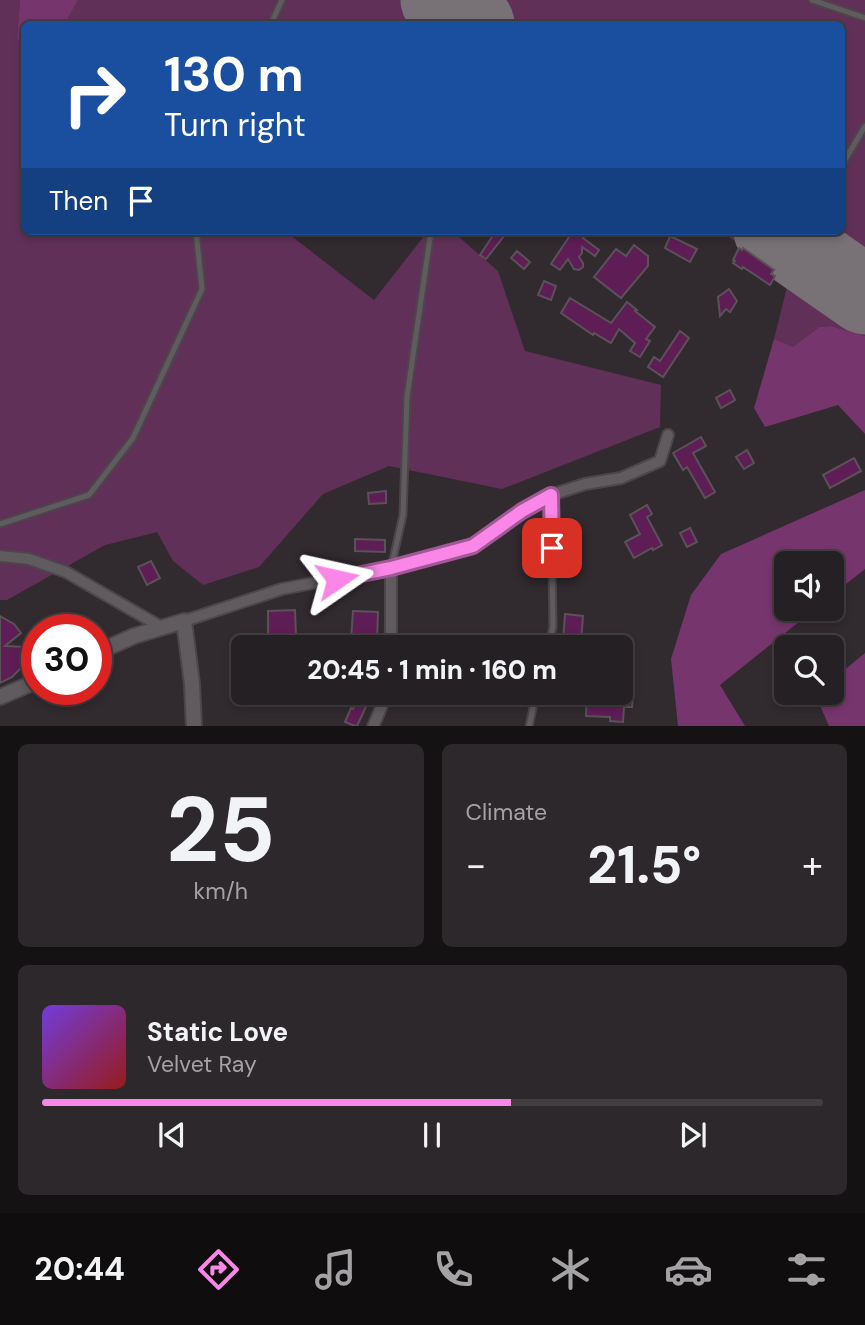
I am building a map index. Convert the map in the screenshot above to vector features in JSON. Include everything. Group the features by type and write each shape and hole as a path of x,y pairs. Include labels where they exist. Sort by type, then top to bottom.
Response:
{"street":[{"path":"112,646 134,636 282,589 391,568 473,546 522,511 551,495 584,484 621,478 660,461 668,435"},
{"path":"0,556 29,559 66,572 163,628"},
{"path":"391,568 391,635"},
{"path":"184,621 194,726"},
{"path":"0,697 21,688"},
{"path":"373,726 382,705"}],"lane":[{"path":"272,21 282,0"},
{"path":"812,0 865,18"},
{"path":"845,160 865,126"},
{"path":"0,524 89,495 133,438 202,289 196,235"},
{"path":"391,568 403,515 407,397 430,235"},
{"path":"551,495 551,635"},
{"path":"529,726 533,705"}],"shaded area":[{"path":"0,0 20,0 17,37 21,44 21,235 290,235 374,300 425,235 457,235 498,271 525,351 661,385 660,427 502,489 389,466 323,494 259,567 203,585 173,561 157,532 105,545 7,600 0,600"},
{"path":"20,0 78,0 67,21 21,21 21,44 17,38"},
{"path":"78,0 865,0 865,336 831,326 819,327 792,348 774,339 789,279 726,235 845,235 845,21 67,21"},
{"path":"831,326 865,336 865,434 838,405 765,427 754,408 774,339 793,347 819,327"},
{"path":"865,490 865,569 844,586 844,551 774,551 774,621 800,621 782,635 774,635 774,642 720,685 745,726 678,726 671,659 691,595 721,554"},
{"path":"865,653 865,726 829,726 820,705 844,705 844,670"}],"building":[{"path":"493,235 505,235 486,259 480,255"},
{"path":"570,235 585,235 583,238 599,250 595,256 582,247 579,257 583,267 579,270 574,269 568,259 560,270 551,264"},
{"path":"670,236 697,249 690,262 665,248"},
{"path":"634,245 648,256 648,266 621,298 594,277 616,249 626,256"},
{"path":"739,248 743,248 774,270 771,274 775,276 770,285 733,263"},
{"path":"517,251 530,262 524,269 511,258"},
{"path":"544,281 556,286 551,300 538,295"},
{"path":"729,289 737,301 730,312 726,309 720,316 718,297"},
{"path":"570,298 611,323 627,302 637,310 635,311 655,327 646,339 650,341 640,357 630,351 635,343 619,329 611,343 594,333 593,335 561,313"},
{"path":"680,331 689,338 663,377 648,367 654,357 660,361"},
{"path":"730,390 735,400 721,408 716,398"},
{"path":"701,437 706,446 693,453 715,492 705,498 687,467 683,470 673,453"},
{"path":"747,450 754,463 744,469 736,457"},
{"path":"854,458 861,471 830,488 823,475"},
{"path":"386,491 386,503 369,504 368,493"},
{"path":"647,505 652,514 647,517 662,545 634,558 625,542 640,534 630,515"},
{"path":"690,528 697,542 687,547 680,533"},
{"path":"355,539 385,540 385,552 355,551"},
{"path":"151,561 160,578 147,585 138,567"},
{"path":"295,610 296,635 268,635 268,611"},
{"path":"353,611 378,612 377,635 351,635"},
{"path":"565,614 583,616 582,635 563,635"},
{"path":"0,616 14,624 21,633 5,646 21,647 21,666 12,677 0,683"},
{"path":"355,705 367,705 357,726 345,722 351,708"},
{"path":"586,705 632,705 624,707 623,722 610,721 610,717 586,716"}],"runway":[{"path":"440,0 471,21"},
{"path":"779,235 865,295"}],"route":[{"path":"337,579 473,546 522,511 551,495 552,548"}]}
